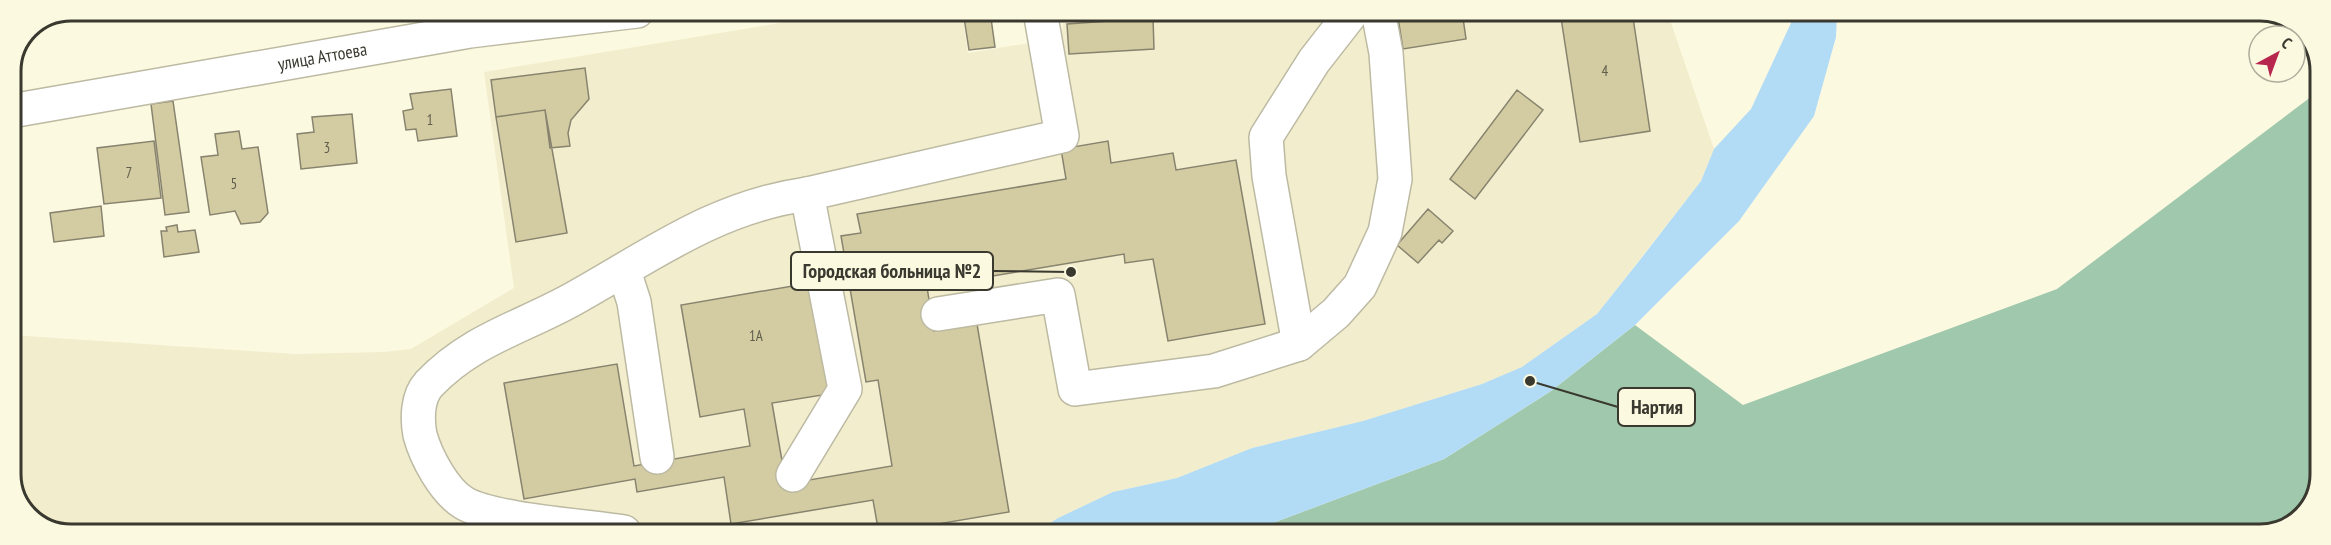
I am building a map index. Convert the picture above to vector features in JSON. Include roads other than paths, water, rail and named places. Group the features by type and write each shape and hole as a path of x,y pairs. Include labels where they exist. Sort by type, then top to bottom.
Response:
{"street":[{"name":"улица Аттоева","path":"21,109 448,34 555,21"},
{"path":"568,524 497,514 463,503 433,470 423,448 417,422 420,403 427,386 480,342 544,315 624,271 693,229 726,214 774,199 807,194 1062,136 1042,21"},
{"path":"1299,345 1269,176 1266,137 1314,61 1345,21"},
{"path":"938,314 1058,295 1075,389 1214,371 1299,345 1336,313 1360,286 1385,232 1395,179 1386,53 1380,21"},
{"path":"793,475 845,389 807,194"},
{"path":"624,271 634,302 657,457"}],"water":[{"path":"1791,21 1837,21 1836,37 1814,116 1739,221 1635,325 1551,391 1444,459 1270,524 1049,524 1113,492 1177,478 1252,448 1363,421 1482,384 1522,367 1597,314 1643,256 1701,181 1714,149 1751,109"}],"place":[{"name":"Городская больница №2","path":"1071,272"},
{"name":"Нартия","path":"1530,381"}]}
